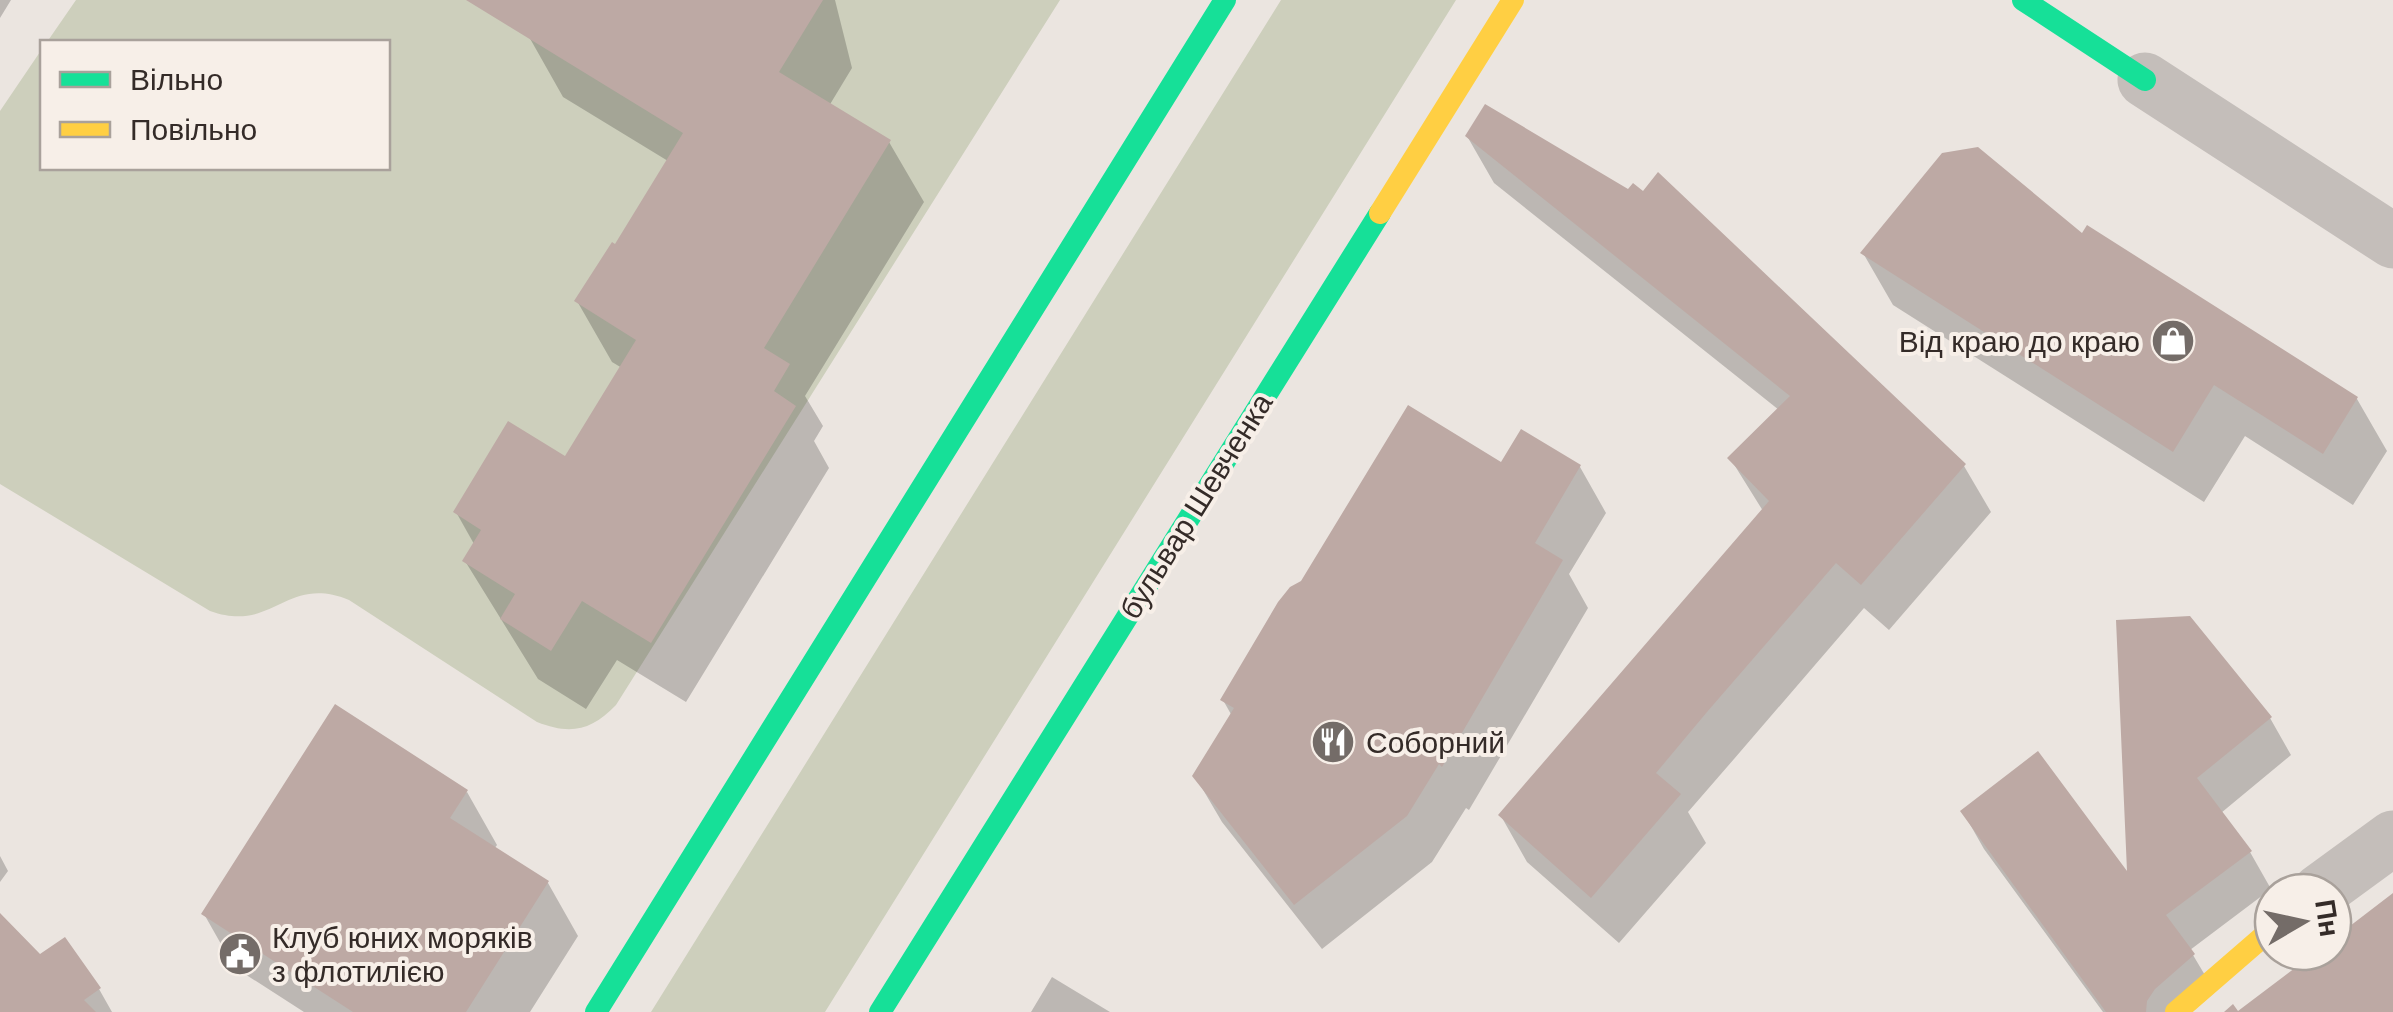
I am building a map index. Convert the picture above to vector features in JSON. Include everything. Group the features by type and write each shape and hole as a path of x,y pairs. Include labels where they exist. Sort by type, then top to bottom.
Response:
{"main road":[{"path":"596,1012 1225,0"},
{"name":"бульвар Шевченка","path":"880,1012 1513,0"},
{"path":"2023,0 2146,80"},
{"path":"2176,1012 2253,945"}],"street":[{"path":"2146,80 2393,241"},
{"path":"2346,872 2393,838"}],"green space":[{"path":"76,0 1060,0 616,705 589,725 570,729 537,722 349,600 309,594 250,615 210,611 0,484 0,111 40,52 40,170 390,170 390,40 48,40"},
{"path":"1281,0 1456,0 825,1012 651,1012"}],"building":[{"path":"466,0 823,0 779,72 891,140 764,348 790,364 774,391 796,406 651,643 582,601 551,651 500,619 515,594 462,561 481,530 453,512 508,421 565,456 636,340 574,301 612,242 615,244 683,133"},
{"path":"1485,104 1628,189 1633,183 1643,191 1658,172 1966,464 1861,585 1836,563 1707,712 1656,773 1681,794 1591,898 1498,815 1769,501 1727,458 1790,396 1465,136"},
{"path":"1978,147 2082,233 2087,225 2358,397 2323,454 2214,385 2173,452 1860,253 1942,153"},
{"path":"1408,405 1501,462 1521,429 1581,465 1535,543 1563,560 1442,767 1439,764 1407,816 1294,905 1192,776 1234,708 1220,700 1278,602 1301,581"},
{"path":"2190,616 2272,717 2197,778 2252,851 2166,915 2195,954 2155,989 2147,1001 2146,1012 2106,1012 1960,811 2038,751 2127,871 2116,620"},
{"path":"335,704 468,790 450,818 549,881 466,1012 353,1012 201,914"},
{"path":"2393,893 2393,1012 2224,1012 2233,1004 2238,1011 2290,972 2353,972 2353,924"},
{"path":"0,913 40,954 65,937 101,988 84,1000 96,1012 0,1012"}],"traffic: fast":[{"path":"596,1012 1225,0"},
{"path":"2023,0 2145,80"},
{"path":"880,1012 1380,213"}],"traffic: slow":[{"path":"1380,213 1513,0"},
{"path":"2176,1012 2253,945"}],"place":[{"name":"Від краю до краю","path":"2173,341"},
{"name":"Соборний","path":"1333,742"},
{"name":"Клуб юних моряків з флотилією","path":"240,954"}]}
